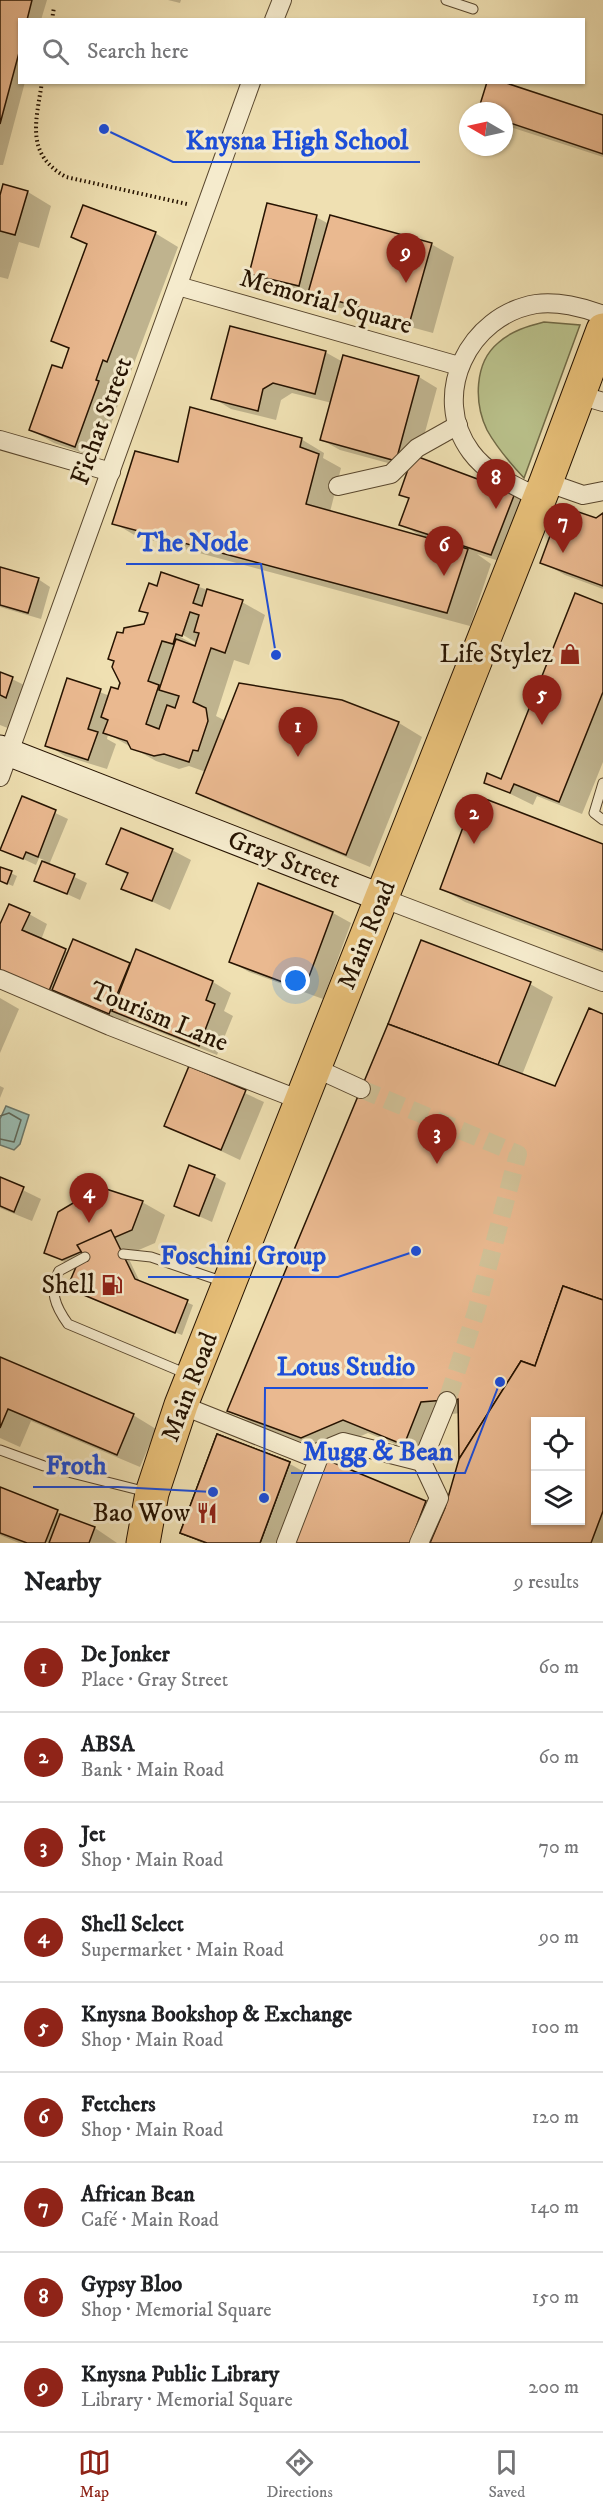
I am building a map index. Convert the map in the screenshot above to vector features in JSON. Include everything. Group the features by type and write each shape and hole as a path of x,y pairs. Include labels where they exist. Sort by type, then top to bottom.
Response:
{"highway":[{"name":"Main Road","path":"143,1543 152,1493 187,1391 300,1100 542,490 591,399 603,330"}],"street":[{"path":"275,18 282,0"},
{"name":"Fichat Street","path":"0,777 5,750 111,472 250,84"},
{"name":"Memorial Square","path":"178,286 459,366"},
{"path":"603,315 563,305 537,304 512,311 489,324 471,343 459,366 454,395 458,425 470,452 491,473 542,490 583,495 603,491"},
{"path":"338,486 391,474 417,448 458,425"},
{"path":"0,441 111,472"},
{"name":"Gray Street","path":"5,750 603,982"},
{"name":"Tourism Lane","path":"0,979 110,1026 300,1100"},
{"path":"313,1067 361,1089"},
{"path":"187,1391 309,1456 343,1442 422,1462"},
{"path":"419,1543 439,1498 422,1462 447,1401"},
{"path":"286,1543 321,1452"}],"lane":[{"path":"446,0 472,9"},
{"path":"603,783 594,813 603,820"},
{"path":"123,1254 151,1257 230,1284"},
{"path":"85,1257 59,1271 53,1288 60,1313 68,1324 187,1391"},
{"path":"0,1450 44,1466 152,1493"}],"path":[{"path":"52,18 54,7"},
{"path":"42,84 35,134 40,155 53,170 66,177 144,193 205,210"}],"green space":[{"path":"544,322 580,325 524,478 487,430 480,408 479,384 484,361 498,343 514,332"}],"water":[{"path":"6,1106 29,1115 20,1144 14,1150 0,1145 0,1119"}],"building":[{"path":"0,0 32,0 28,18 18,18 18,56 0,124"},
{"path":"486,84 509,84 603,115 603,154 513,124 513,102 481,102"},
{"path":"3,184 28,191 15,235 0,231 0,195"},
{"path":"267,203 317,215 299,286 249,274"},
{"path":"83,205 156,232 107,362 103,360 96,380 99,381 75,447 29,430 52,365 62,368 69,348 51,341 87,244 71,237"},
{"path":"330,215 432,243 410,321 308,293"},
{"path":"230,326 326,351 315,394 273,383 263,389 258,411 211,399"},
{"path":"343,355 419,376 396,461 320,440"},
{"path":"190,407 302,438 300,447 319,454 306,504 468,549 447,613 112,524 135,451 178,462"},
{"path":"413,455 515,493 491,555 399,525 409,498 399,495"},
{"path":"561,506 596,518 603,513 603,586 540,563"},
{"path":"0,567 39,578 28,613 0,605"},
{"path":"161,572 199,585 193,603 202,606 207,589 243,600 225,653 211,648 193,702 206,708 208,721 198,751 193,750 189,762 164,754 154,756 131,749 127,741 103,733 108,720 101,717 111,687 118,689 120,683 112,667 114,661 108,659 117,632 123,633 124,628 144,624 148,613 139,611 149,583 157,586","holes":["190,612 199,615 194,632 199,633 195,646 176,639 159,690 179,696 175,708 167,705 159,729 146,724 159,685 148,681 162,641 173,644 176,634 182,636"]},
{"path":"575,593 603,604 603,692 559,802 514,784 510,793 484,783 487,773 501,779"},
{"path":"0,672 13,677 6,698 0,695"},
{"path":"67,678 101,689 88,729 98,732 88,760 45,746"},
{"path":"239,683 342,700 399,722 346,855 196,793"},
{"path":"475,795 603,844 603,950 440,889"},
{"path":"22,796 56,810 38,857 26,852 23,859 0,850"},
{"path":"121,828 173,849 152,901 121,889 128,873 106,864"},
{"path":"42,861 75,874 67,894 34,881"},
{"path":"0,867 12,871 7,884 0,881"},
{"path":"258,883 333,912 304,990 229,962"},
{"path":"9,904 30,913 22,930 66,949 49,991 0,970 0,924"},
{"path":"73,939 130,963 109,1014 52,990"},
{"path":"421,940 531,982 498,1065 388,1024"},
{"path":"136,949 213,981 206,1000 215,1004 199,1046 112,1011"},
{"path":"589,1008 603,1014 603,1300 563,1286 535,1366 521,1361 459,1459 458,1399 421,1402 404,1445 343,1420 301,1438 227,1411 388,1024 555,1086"},
{"path":"189,1066 246,1090 221,1150 164,1126"},
{"path":"189,1165 215,1175 199,1216 174,1206"},
{"path":"0,1177 24,1187 14,1212 0,1206"},
{"path":"100,1187 143,1201 132,1230 62,1260 44,1253 58,1212"},
{"path":"111,1230 135,1279 188,1300 175,1333 67,1288 79,1260 87,1261 77,1245"},
{"path":"563,1286 603,1300 603,1511 591,1543 430,1543 445,1508 459,1459 521,1361 535,1366"},
{"path":"0,1357 134,1414 117,1455 8,1409 0,1428"},
{"path":"217,1434 290,1462 260,1543 207,1543 180,1533"},
{"path":"217,1434 290,1462 260,1543 207,1543 180,1533"},
{"path":"327,1460 426,1501 410,1543 294,1543"},
{"path":"0,1487 58,1510 45,1543 27,1543 0,1533"},
{"path":"60,1514 95,1527 89,1543 49,1543"}],"tunnel":[{"path":"361,1089 518,1154 476,1312 447,1401"}],"place":[{"name":"Knysna High School","path":"104,129"},
{"name":"Knysna Public Library","path":"406,283"},
{"name":"Gypsy Bloo","path":"496,509"},
{"name":"African Bean","path":"563,553"},
{"name":"Fetchers","path":"444,576"},
{"name":"Life Stylez","path":"570,654"},
{"name":"The Node","path":"276,655"},
{"name":"Knysna Bookshop & Exchange","path":"542,725"},
{"name":"De Jonker","path":"298,757"},
{"name":"ABSA","path":"474,844"},
{"name":"Jet","path":"437,1164"},
{"name":"Shell Select","path":"89,1223"},
{"name":"Foschini Group","path":"416,1251"},
{"name":"Shell","path":"112,1285"},
{"name":"Mugg & Bean","path":"500,1382"},
{"name":"Froth","path":"213,1492"},
{"name":"Lotus Studio","path":"264,1498"},
{"name":"Bao Wow","path":"207,1513"}]}
